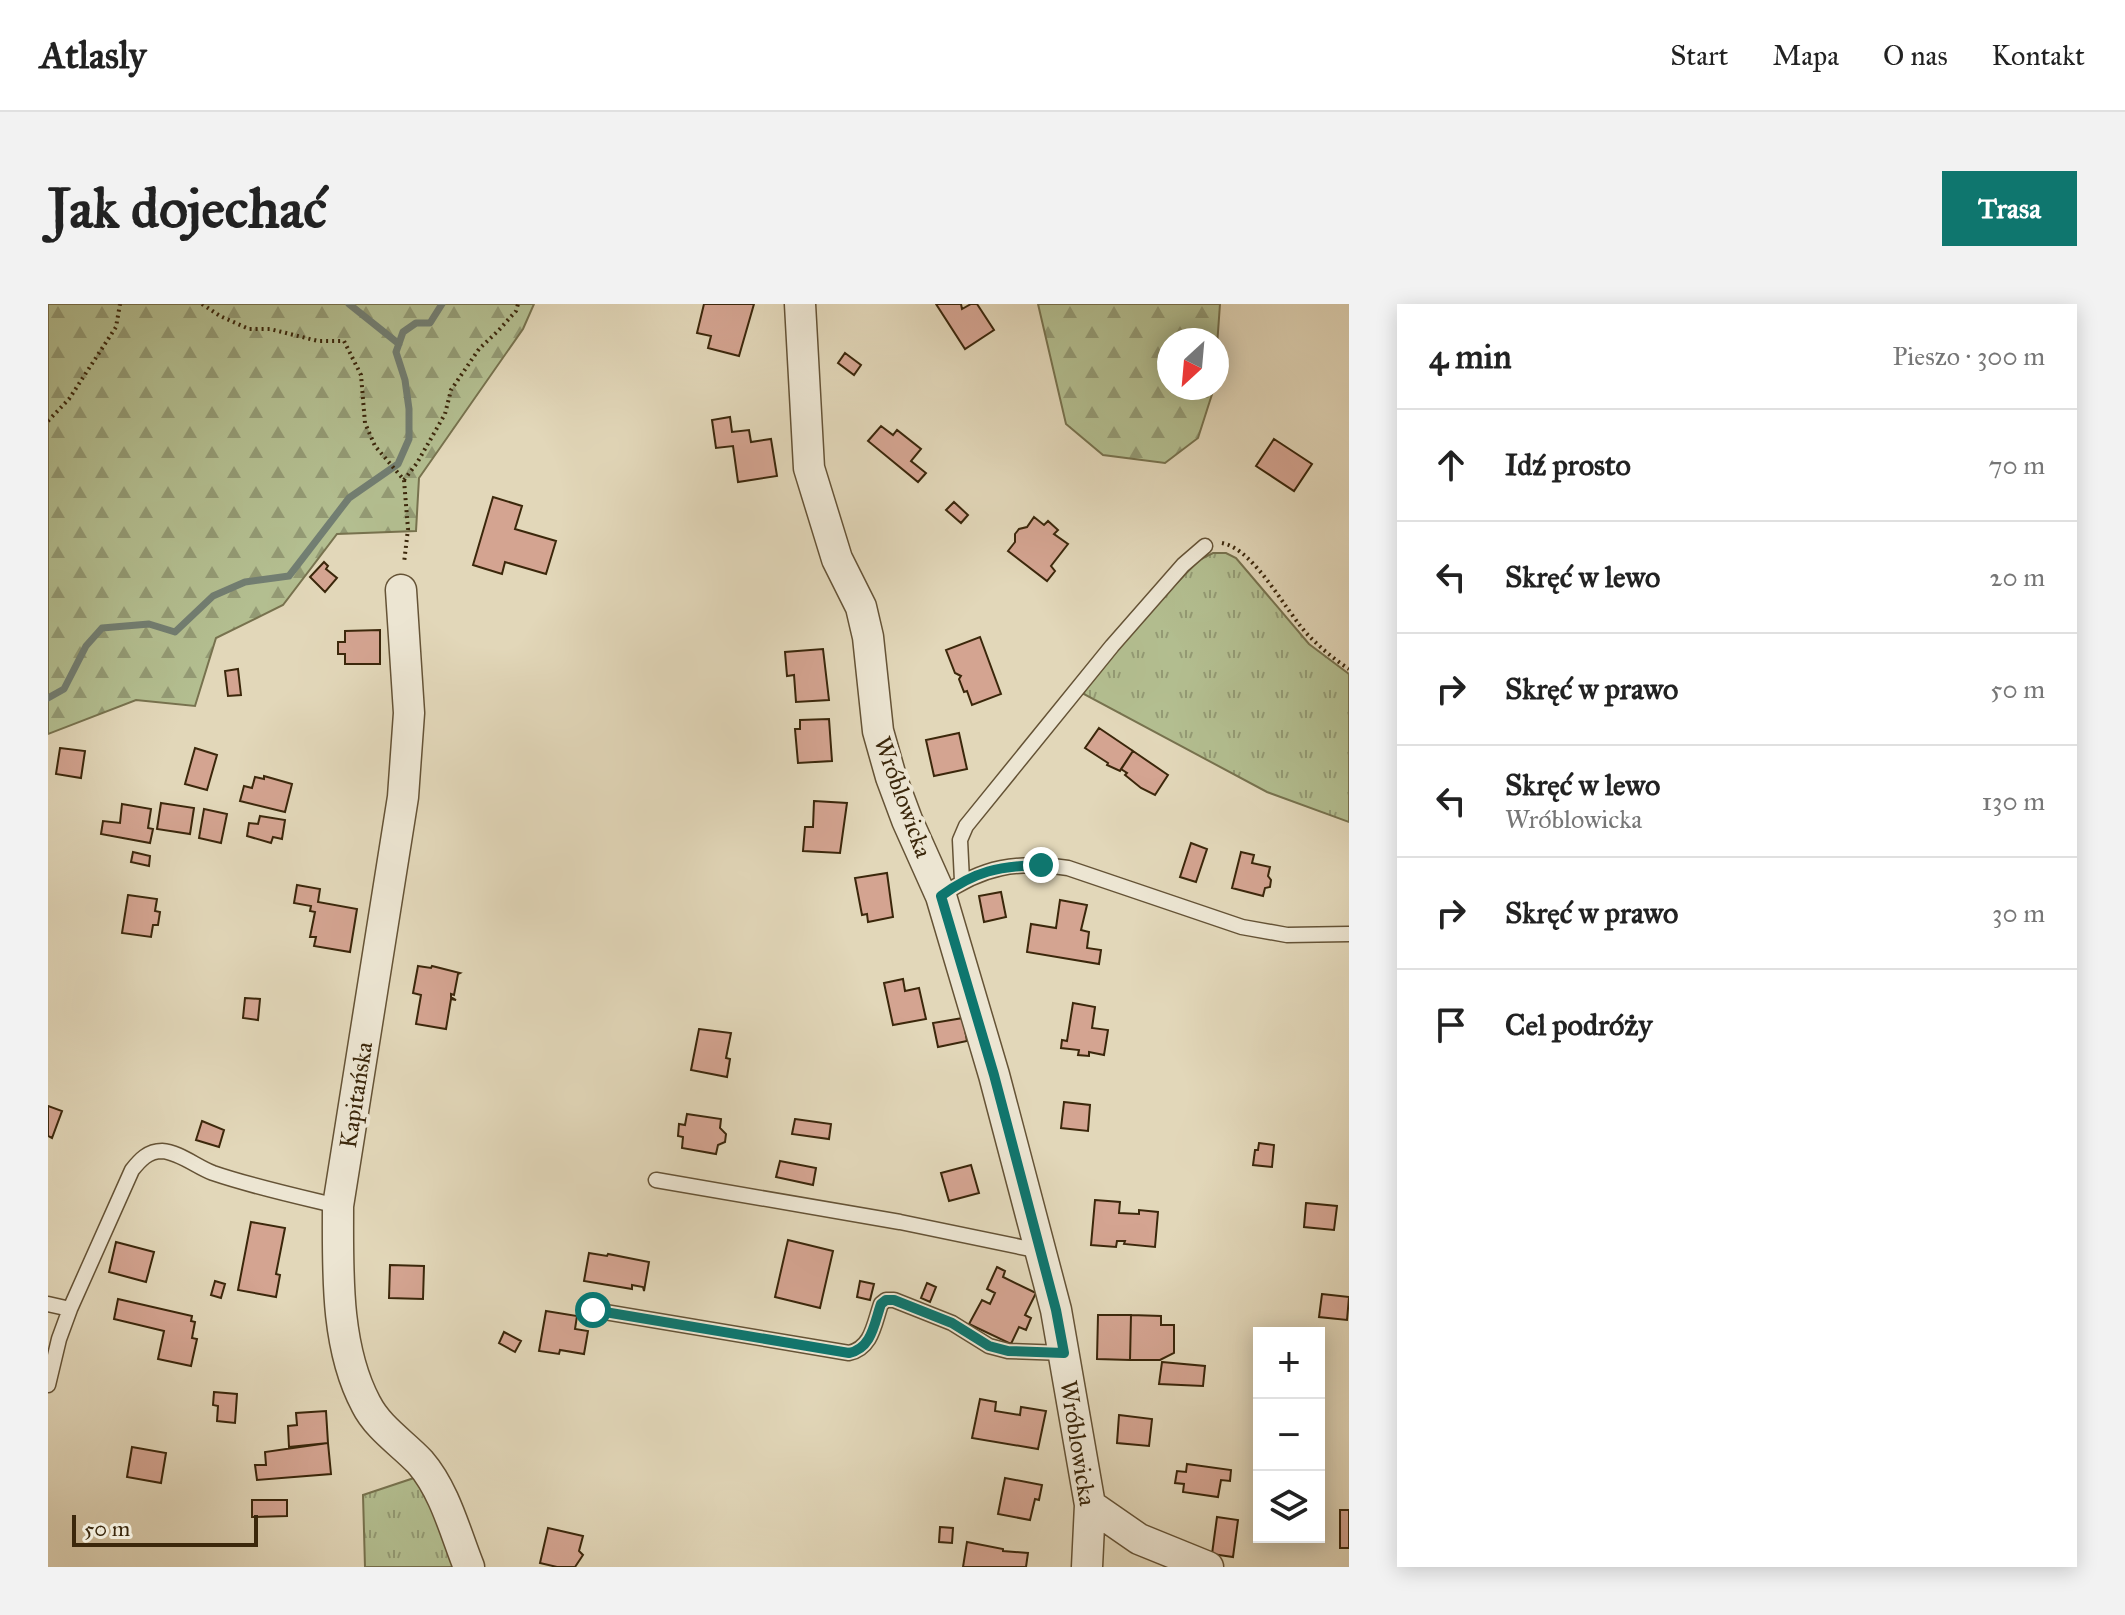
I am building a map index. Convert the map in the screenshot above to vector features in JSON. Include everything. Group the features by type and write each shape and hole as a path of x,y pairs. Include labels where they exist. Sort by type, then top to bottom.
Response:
{"street":[{"name":"Wróblowicka","path":"800,304 809,468 837,559 861,607 868,637 878,731 891,777 907,820 951,888 994,1075 1056,1310 1090,1505 1087,1567"},
{"name":"Kapitańska","path":"401,590 409,713 403,797 338,1206 338,1262 354,1379 367,1408 421,1464 441,1494 469,1567"},
{"path":"1090,1505 1139,1539 1208,1567"}],"lane":[{"path":"951,888 960,840 966,826 1112,646 1183,565 1205,546"},
{"path":"951,888 986,870 1041,865 1068,868 1242,927 1287,935 1349,934"},
{"path":"48,1385 70,1309 132,1170 142,1158 152,1152 165,1151 210,1172 338,1206"},
{"path":"656,1180 900,1222 1040,1251"},
{"path":"593,1310 849,1353 861,1350 867,1344 881,1304 894,1300 952,1323 989,1346 1008,1351 1064,1353"},
{"path":"48,1304 70,1309"}],"path":[{"path":"48,421 69,399 116,327 120,304"},
{"path":"202,304 249,329 270,329 318,341 344,341 361,375 365,423 375,446 404,480 408,529 401,590"},
{"path":"404,480 445,414 451,390 479,349 516,311 518,304"},
{"path":"1205,546 1226,543 1249,560 1309,636 1349,669"}],"green space":[{"path":"48,304 534,304 523,329 419,478 416,531 337,534 283,605 216,638 195,706 136,700 48,734"},
{"path":"1038,304 1220,304 1218,328 1157,328 1157,400 1210,400 1198,438 1165,463 1103,455 1066,424"},
{"path":"1213,553 1226,553 1236,558 1309,644 1349,674 1349,822 1267,792 1080,692 1139,622 1199,560"},
{"path":"414,1478 426,1491 460,1567 365,1567 363,1495"}],"building":[{"path":"704,304 754,304 739,356 708,348 711,336 697,333"},
{"path":"936,304 961,304 962,309 977,304 994,330 965,349"},
{"path":"845,353 861,365 854,375 838,363"},
{"path":"730,417 732,432 749,430 751,442 771,439 777,476 738,482 733,446 716,448 712,420"},
{"path":"881,426 893,435 897,430 921,449 911,461 926,473 918,482 868,441"},
{"path":"1274,439 1312,464 1294,491 1256,466"},
{"path":"493,497 522,506 515,529 556,541 546,574 505,562 502,574 473,565"},
{"path":"954,502 968,515 961,523 946,510"},
{"path":"1034,517 1044,525 1048,521 1058,530 1054,534 1068,544 1051,566 1055,571 1047,581 1008,551 1015,542 1015,534 1027,527"},
{"path":"324,562 328,566 326,569 337,578 325,592 310,577"},
{"path":"380,630 380,664 345,664 345,654 338,654 338,642 345,642 345,631"},
{"path":"980,637 1001,694 972,705 959,679 961,676 955,673 946,650"},
{"path":"823,649 829,700 796,702 794,675 787,676 785,652"},
{"path":"238,669 241,695 228,696 225,671"},
{"path":"829,719 832,761 798,763 795,729 800,729 800,720"},
{"path":"1099,728 1133,751 1120,771 1085,748"},
{"path":"959,733 967,769 934,776 926,740"},
{"path":"60,748 85,751 81,778 56,774"},
{"path":"195,748 217,755 207,790 185,784"},
{"path":"1133,751 1168,775 1155,795 1141,788 1121,769"},
{"path":"264,776 292,784 285,812 240,801 244,786 252,788 255,777 264,779"},
{"path":"814,801 847,803 840,853 803,851 805,827 813,827"},
{"path":"161,803 194,808 190,834 157,829"},
{"path":"122,804 151,809 148,828 153,829 150,843 101,834 103,821 120,823"},
{"path":"204,809 227,814 221,843 199,838"},
{"path":"260,816 285,820 282,839 273,837 271,843 247,836 249,823 258,824"},
{"path":"1191,843 1207,849 1196,882 1180,877"},
{"path":"133,852 150,856 149,866 131,862"},
{"path":"1241,852 1254,855 1252,863 1270,867 1270,887 1265,888 1263,896 1232,888"},
{"path":"887,873 893,917 868,922 867,914 862,915 855,878"},
{"path":"297,885 320,889 318,902 357,909 350,952 314,946 316,937 310,937 315,912 310,911 311,906 294,903"},
{"path":"1001,892 1006,917 984,922 979,896"},
{"path":"128,895 157,899 155,911 160,912 158,925 153,925 151,937 122,933"},
{"path":"1060,900 1087,905 1081,930 1089,932 1087,948 1101,950 1099,964 1027,952 1031,924 1056,928"},
{"path":"418,966 460,973 454,995 451,994 456,1000 451,999 446,1029 416,1024 421,995 413,993"},
{"path":"903,979 905,991 919,988 926,1019 893,1025 884,983"},
{"path":"245,998 260,999 258,1020 243,1018"},
{"path":"1073,1003 1095,1007 1092,1028 1108,1030 1104,1055 1089,1052 1089,1056 1078,1055 1079,1050 1061,1048 1062,1040 1067,1041"},
{"path":"963,1018 967,1041 938,1047 933,1023"},
{"path":"699,1029 731,1033 726,1058 730,1059 727,1077 691,1070"},
{"path":"1064,1102 1090,1105 1088,1131 1061,1128"},
{"path":"48,1106 62,1111 52,1138 48,1136"},
{"path":"687,1114 721,1119 720,1128 726,1134 725,1142 718,1145 716,1154 682,1148 683,1137 678,1136 679,1124 685,1125"},
{"path":"795,1119 831,1124 829,1139 792,1134"},
{"path":"202,1121 224,1130 219,1147 196,1140"},
{"path":"1259,1143 1274,1145 1272,1167 1253,1165"},
{"path":"780,1161 816,1168 813,1185 776,1177"},
{"path":"971,1165 979,1193 949,1201 941,1173"},
{"path":"1095,1200 1120,1202 1119,1213 1139,1214 1139,1210 1158,1212 1155,1247 1124,1244 1125,1241 1117,1241 1116,1247 1091,1245"},
{"path":"1306,1203 1337,1206 1334,1230 1304,1227"},
{"path":"251,1222 285,1228 276,1274 280,1275 276,1297 238,1290"},
{"path":"788,1240 833,1251 820,1308 775,1297"},
{"path":"116,1242 154,1252 146,1282 109,1272"},
{"path":"589,1253 649,1262 644,1291 643,1287 632,1285 632,1289 584,1281"},
{"path":"390,1265 424,1266 423,1299 389,1298"},
{"path":"997,1267 1005,1271 1003,1277 1036,1293 1025,1315 1031,1318 1026,1330 1019,1327 1011,1344 969,1324 982,1300 990,1304 995,1293 987,1289"},
{"path":"215,1281 225,1284 221,1298 211,1295"},
{"path":"860,1281 874,1284 870,1300 857,1297"},
{"path":"927,1283 936,1287 930,1302 921,1298"},
{"path":"1322,1294 1349,1297 1347,1320 1319,1317"},
{"path":"118,1299 192,1316 191,1321 195,1322 192,1338 197,1339 191,1366 158,1359 164,1331 114,1319"},
{"path":"546,1311 577,1316 575,1329 588,1331 584,1354 539,1351"},
{"path":"1098,1315 1131,1315 1130,1360 1097,1359"},
{"path":"1131,1315 1161,1316 1161,1325 1174,1325 1174,1353 1160,1360 1130,1360"},
{"path":"504,1332 521,1341 515,1352 499,1343"},
{"path":"1162,1362 1205,1366 1203,1386 1159,1384"},
{"path":"214,1392 237,1394 235,1423 217,1421 218,1406 213,1405"},
{"path":"980,1399 996,1402 995,1411 1020,1415 1021,1407 1046,1411 1038,1449 972,1438"},
{"path":"326,1411 328,1443 289,1447 288,1426 297,1425 296,1413"},
{"path":"1119,1415 1152,1419 1149,1446 1117,1443"},
{"path":"328,1443 331,1474 257,1480 255,1465 266,1465 265,1452"},
{"path":"132,1447 166,1453 161,1483 127,1477"},
{"path":"1187,1464 1231,1470 1230,1481 1221,1480 1218,1497 1183,1492 1184,1484 1175,1483 1177,1471 1186,1472"},
{"path":"1005,1478 1042,1485 1030,1520 998,1514"},
{"path":"252,1500 287,1500 287,1516 252,1517"},
{"path":"1340,1510 1349,1510 1349,1548 1340,1548"},
{"path":"1217,1517 1238,1520 1233,1557 1212,1554"},
{"path":"940,1527 953,1528 952,1543 939,1542"},
{"path":"548,1528 583,1536 579,1551 583,1555 575,1567 540,1563"},
{"path":"967,1542 1003,1551 1028,1553 1026,1567 963,1567"}],"waterway":[{"path":"349,304 399,344"},
{"path":"48,698 64,689 86,646 102,628 149,624 175,632 213,596 245,582 289,576 349,498 398,464 409,439 409,409 405,380 396,352 403,332 416,323 430,323 442,304"}],"route":[{"path":"593,1310 849,1353 861,1350 867,1344 881,1304 894,1300 952,1323 989,1346 1008,1351 1064,1353 1056,1310 994,1075 941,896 962,881 986,870 1041,865"}]}
